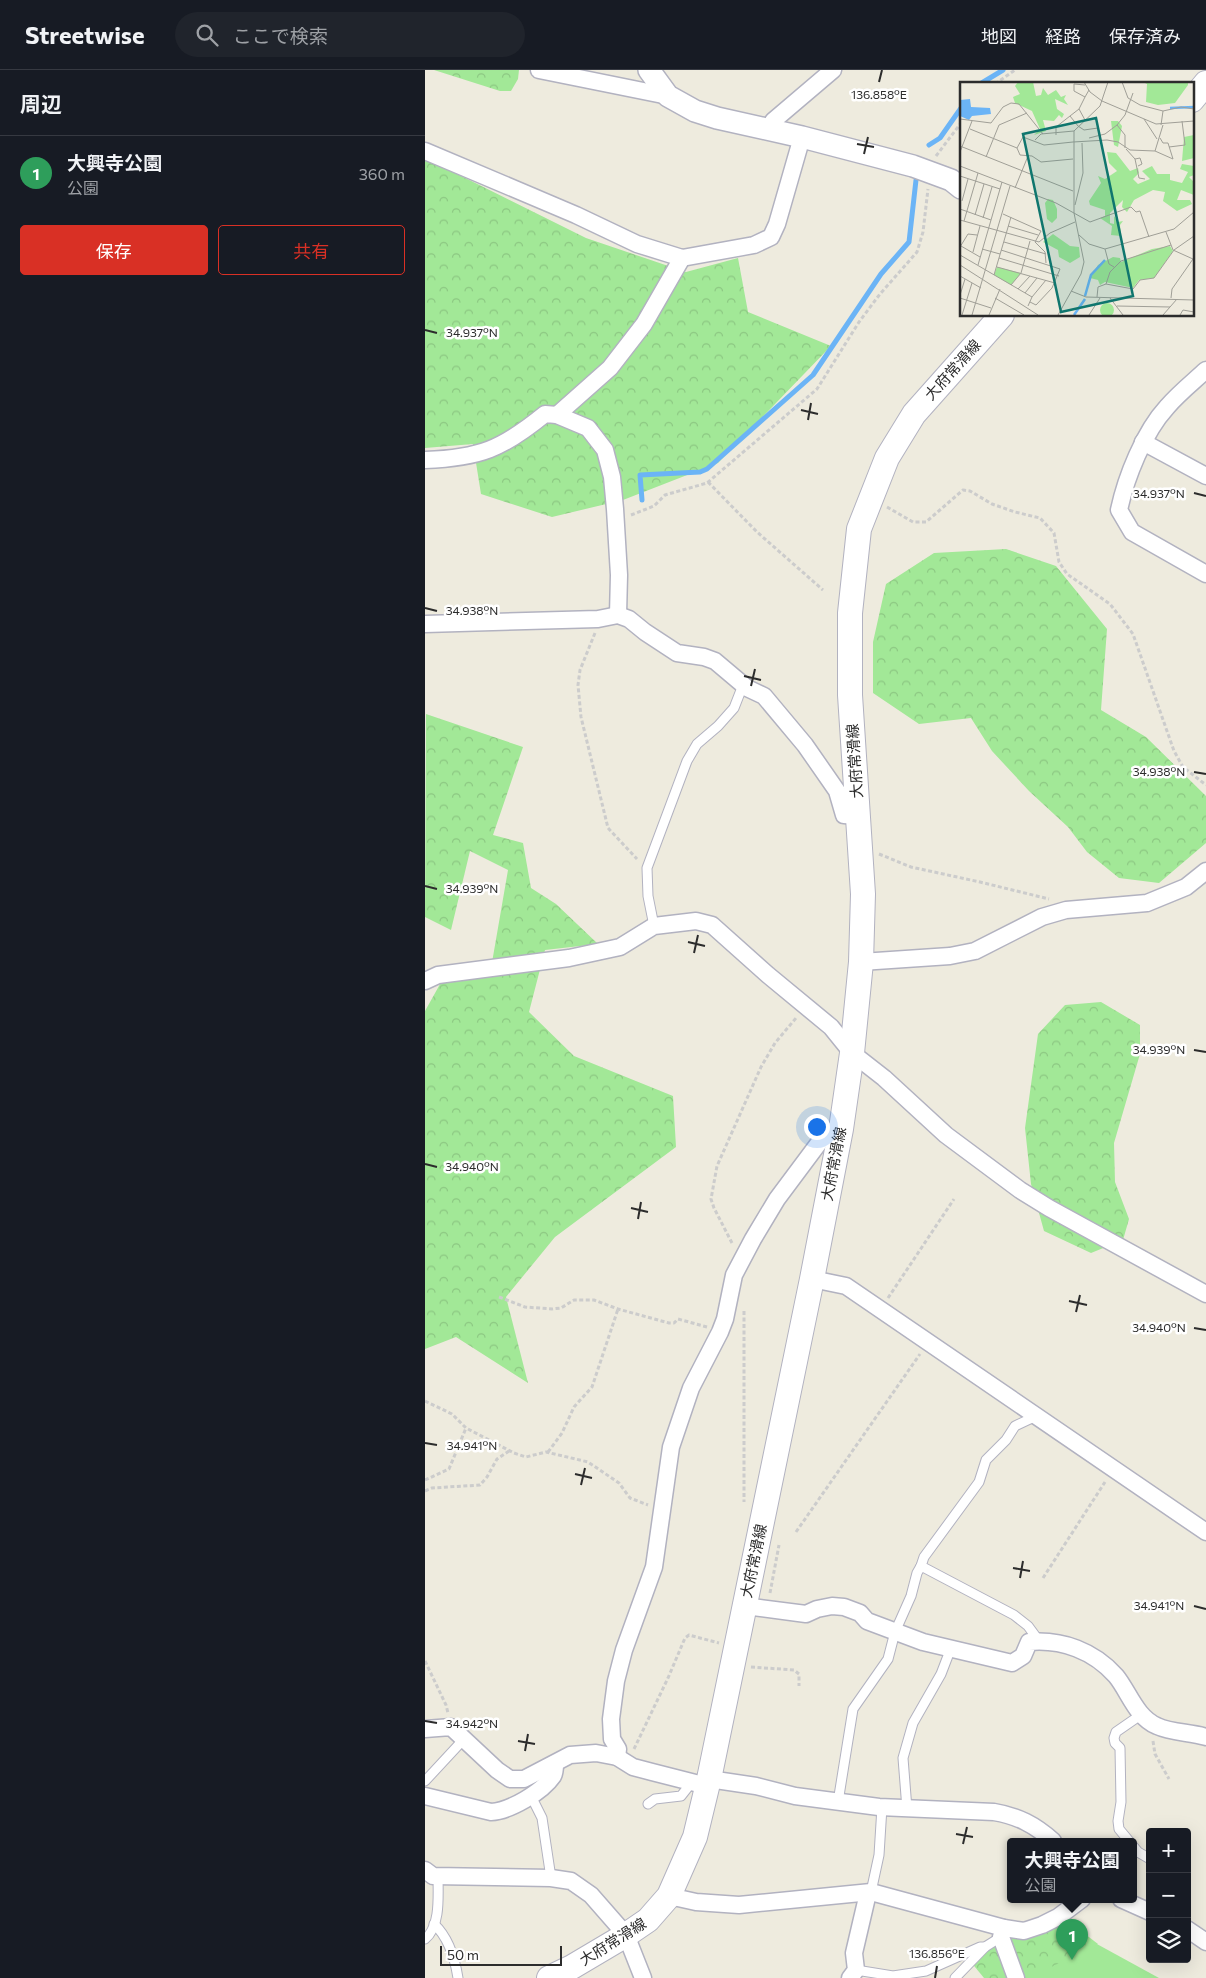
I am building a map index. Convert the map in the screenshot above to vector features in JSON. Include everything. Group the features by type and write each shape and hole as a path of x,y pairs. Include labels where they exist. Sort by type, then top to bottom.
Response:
{"main road":[{"path":"1193,99 1206,83"},
{"name":"大府常滑線","path":"549,1978 573,1967 648,1920 669,1896 695,1836 702,1782 734,1657 756,1608 812,1279 841,1129 852,1054 861,962 863,894 850,695 850,613 859,529 887,458 914,414 1001,316"}],"street":[{"path":"539,70 668,96 695,111 717,118 802,137 913,166 951,180 960,187"},
{"path":"649,70 668,96"},
{"path":"773,121 833,70"},
{"path":"425,151 577,215 637,244 683,258 755,245 771,237 777,224 802,137"},
{"path":"557,415 610,368 644,324 683,258"},
{"path":"1203,376 1166,407 1143,442 1137,453 1122,495 1119,510 1132,532 1206,574"},
{"path":"425,460 452,459 478,454 501,445 525,430 545,414 557,415 588,428 605,450 612,477 619,576 618,615"},
{"path":"1143,442 1206,476"},
{"path":"425,624 598,619 618,615 629,619 677,653 715,661 743,685 764,696 805,745 837,792 844,815 858,816"},
{"path":"861,962 951,956 975,952 1042,917 1066,910 1147,903 1186,886 1206,871"},
{"path":"425,981 438,975 569,958 620,947 653,926 696,921 712,925 755,964 831,1027 852,1054 884,1078 946,1135 1020,1190 1049,1208 1206,1294"},
{"path":"621,1759 612,1739 611,1719 617,1681 627,1642 654,1567 671,1447 691,1388 725,1319 734,1275 777,1199 827,1132 841,1129"},
{"path":"812,1279 846,1286 1035,1413 1206,1532"},
{"path":"756,1608 806,1614 817,1609 832,1606 844,1607 860,1613 867,1621 923,1642 1011,1663 1023,1656 1029,1642 1057,1642 1076,1647 1095,1658 1115,1676 1142,1714 1157,1726 1204,1733"},
{"path":"425,1730 451,1727 497,1770 511,1779 524,1778 570,1755 582,1753 621,1759 642,1770 702,1782 756,1786 795,1796 882,1807 994,1812 1013,1815 1025,1820 1049,1838"},
{"path":"425,1801 425,1796 491,1812 502,1811 531,1796 554,1775 555,1764"},
{"path":"431,1873 551,1878 571,1881 591,1895 626,1935 643,1978"},
{"path":"853,1974 854,1953 870,1893"},
{"path":"669,1896 696,1902 739,1904 870,1893 1003,1933 1024,1931 1042,1925 1058,1917 1077,1903"},
{"path":"1130,1903 1146,1910"},
{"path":"1191,1932 1206,1942"},
{"path":"1003,1933 1016,1978"}],"lane":[{"path":"653,926 648,896 647,868 687,761 697,744 718,726 734,708 743,685"},
{"path":"838,1802 853,1709 888,1659 895,1632 911,1596 917,1573 924,1557 979,1482 986,1460 1006,1440 1015,1426 1032,1418 1035,1413"},
{"path":"921,1566 1014,1615 1028,1626 1039,1641"},
{"path":"907,1809 903,1758 913,1723 941,1674 951,1648"},
{"path":"1126,1838 1119,1829 1121,1802 1120,1748 1115,1743 1114,1738 1116,1732 1142,1714"},
{"path":"425,1781 464,1739"},
{"path":"648,1804 655,1799 681,1796 702,1782"},
{"path":"531,1796 542,1818 551,1878"},
{"path":"870,1893 879,1856 882,1807"},
{"path":"425,1939 432,1931 437,1910 431,1873"},
{"path":"434,1924 441,1931 447,1943 459,1978"},
{"path":"955,1978 985,1947 1003,1933"},
{"path":"853,1974 926,1975 980,1947 985,1947"}],"path":[{"path":"998,82 1015,70"},
{"path":"615,525 638,511 654,506 665,495 708,482 817,389 879,294 917,252 923,232 931,172 937,156 960,124"},
{"path":"708,482 757,532 823,590"},
{"path":"871,498 913,522 926,522 963,490 970,491 992,504 1040,518 1055,533 1059,562 1067,574 1110,604 1133,634 1174,751 1183,767 1206,785"},
{"path":"598,619 596,631 580,670 578,685 581,717 609,828 632,855 647,868"},
{"path":"860,850 875,852 911,867 930,872 1048,898 1066,910"},
{"path":"881,1309 955,1199"},
{"path":"499,1297 525,1308 552,1309 561,1308 574,1300 594,1300 618,1309 669,1323 674,1323 678,1319 720,1332"},
{"path":"548,1453 562,1433 574,1407 592,1388 618,1309"},
{"path":"796,1532 929,1342"},
{"path":"425,1401 452,1414 467,1428 509,1451 526,1457 548,1453 588,1462 619,1483 630,1498 663,1510"},
{"path":"425,1480 449,1469 467,1428"},
{"path":"425,1491 432,1488 480,1485 487,1478 497,1459 509,1451"},
{"path":"1043,1578 1113,1468"},
{"path":"756,1608 779,1544"},
{"path":"621,1759 632,1752 651,1715 685,1638 689,1635 696,1636 734,1657 794,1670 799,1674 799,1686"},
{"path":"425,1661 446,1705 451,1727"},
{"path":"1157,1726 1151,1734 1155,1754 1169,1779"}],"green space":[{"path":"434,70 519,70 518,79 511,91 500,91"},
{"path":"425,158 586,238 686,272 738,258 748,312 831,346 718,463 623,500 552,517 481,494 473,444 425,448"},
{"path":"1006,549 1056,566 1107,629 1101,710 1146,737 1206,796 1206,843 1159,883 1119,878 1087,852 1068,827 1029,791 992,751 971,718 919,724 873,693 873,642 886,584 934,553"},
{"path":"426,714 523,747 493,835 523,843 531,888 556,904 598,944 545,950 529,1012 574,1056 673,1096 676,1147 555,1237 506,1297 528,1383 456,1337 425,1349 425,1011 444,977 490,974 508,870 470,851 451,930 425,917"},
{"path":"1101,1002 1140,1025 1140,1054 1114,1143 1115,1182 1129,1219 1123,1240 1091,1253 1044,1231 1031,1184 1025,1128 1038,1034 1065,1005"},
{"path":"1068,1921 1098,1944 1029,1978 984,1978 966,1956 1004,1939"},
{"path":"1064,1926 1159,1978 1025,1978"}],"waterway":[{"path":"983,82 1003,70"},
{"path":"929,145 940,138 960,109"},
{"path":"642,500 640,475 700,472 707,469 813,375 881,274 909,242 916,180"}],"place":[{"name":"大興寺公園","path":"1072,1960"}]}
